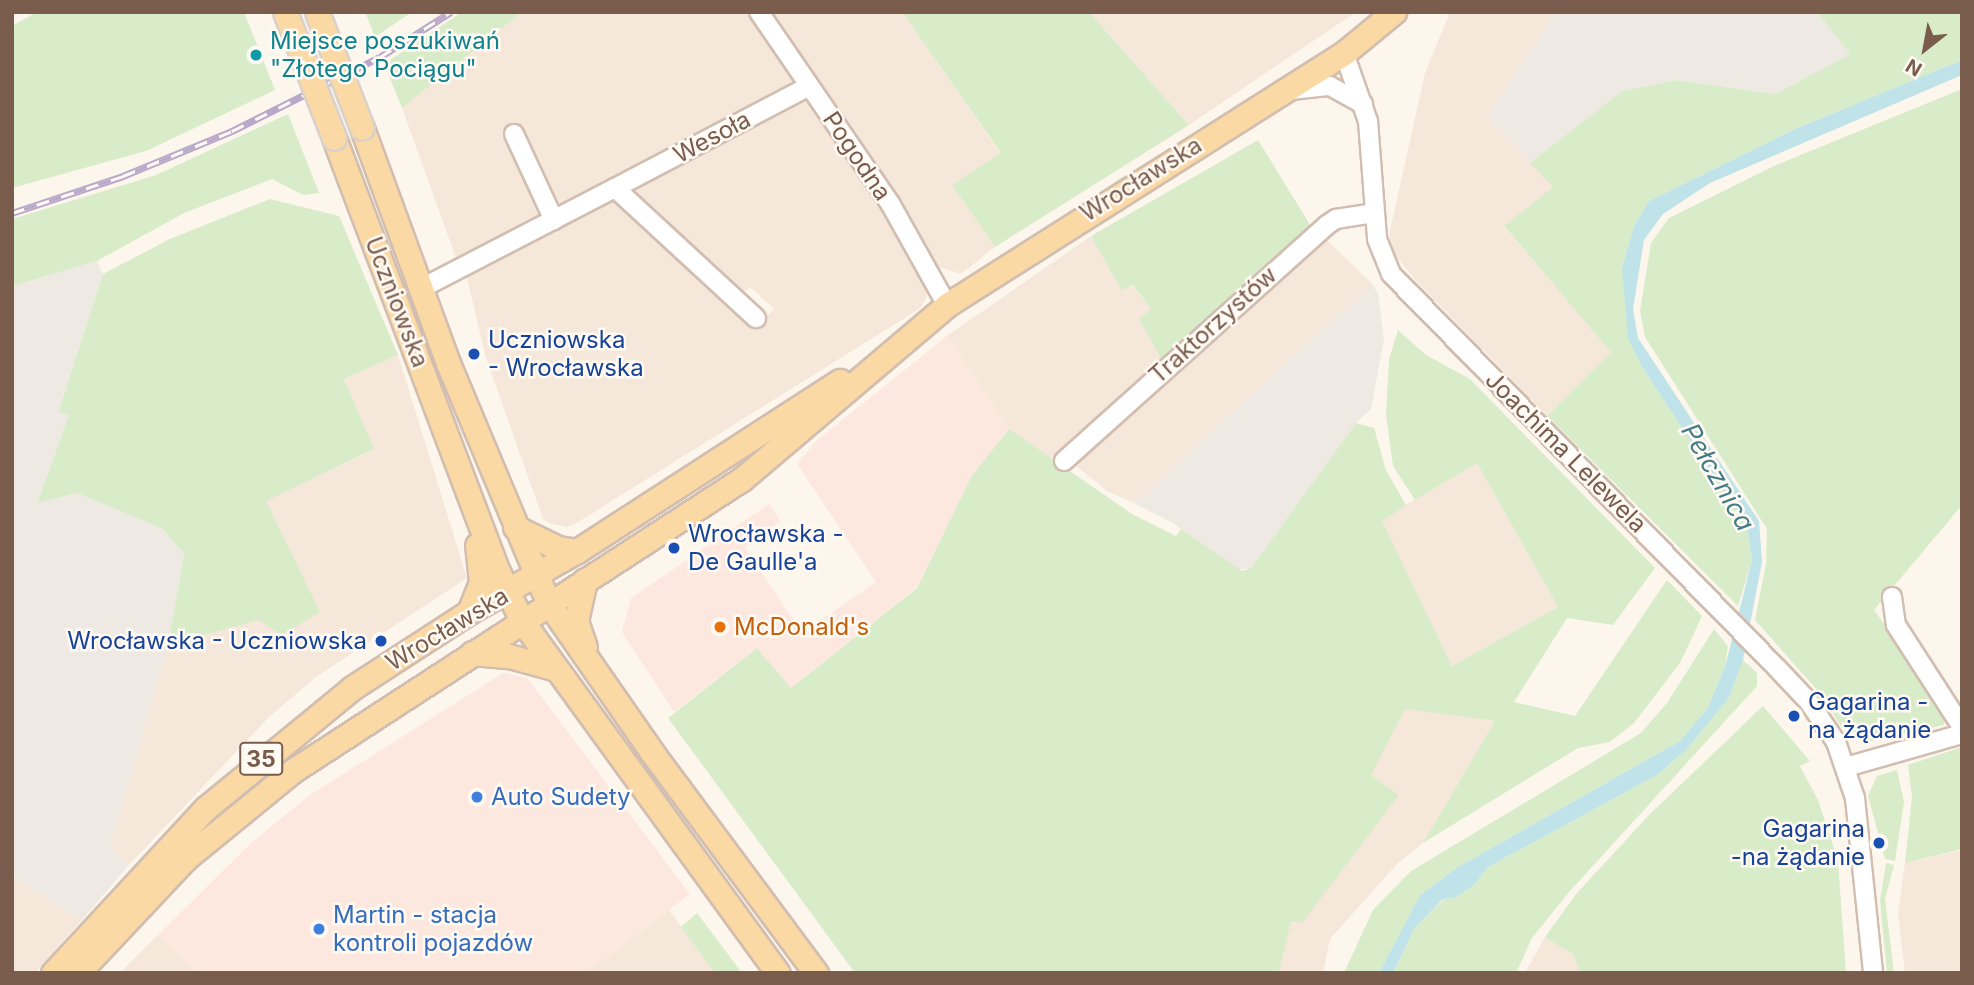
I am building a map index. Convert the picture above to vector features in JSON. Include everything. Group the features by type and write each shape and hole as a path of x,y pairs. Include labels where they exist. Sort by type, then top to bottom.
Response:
{"main road":[{"name":"Uczniowska","path":"285,12 474,511 522,621 553,668 778,973"},
{"name":"Uczniowska","path":"317,12 362,128 419,289 535,577 549,604 596,673"},
{"name":"Wrocławska","path":"78,973 215,831 293,770 742,479 947,305 1344,52 1394,12"},
{"name":"Wrocławska","path":"53,973 169,844 249,769 352,688 468,612 535,577 577,551 891,350"},
{"path":"468,612 482,571 474,511"},
{"path":"515,527 558,548 577,551"},
{"path":"585,580 577,628 596,673 816,973"},
{"path":"472,653 509,656 553,668"},
{"path":"715,887 740,870"}],"street":[{"name":"Pogodna","path":"759,12 891,205 947,305"},
{"name":"Joachima Lelewela","path":"1344,52 1363,104 1372,156 1374,213 1380,254 1391,274 1809,702 1846,767 1855,798 1873,973"},
{"name":"Wesoła","path":"419,289 809,86"},
{"path":"1277,94 1330,86 1363,104"},
{"path":"514,134 554,220"},
{"path":"615,188 756,317"},
{"name":"Traktorzystów","path":"1064,461 1327,225 1336,219 1374,213"},
{"path":"1892,597 1896,625 1962,727"},
{"path":"1846,767 1962,734"}],"shaded area":[{"path":"522,12 751,12 799,82 456,258 402,108"},
{"path":"767,12 902,12 1001,154 952,185 995,247 961,274 939,267"},
{"path":"1089,12 1356,12 1189,125"},
{"path":"1450,12 1556,12 1487,116 1553,187 1504,227 1612,352 1547,416 1417,282 1394,254 1389,235 1425,73"},
{"path":"1556,12 1817,12 1850,54 1775,94 1676,80 1622,91 1530,163 1487,116"},
{"path":"806,94 890,214 925,279 927,297 919,309 578,522 567,527 543,519 486,358 466,274 603,200 614,200 742,320 762,321 774,309 750,287 740,295 629,191 630,185"},
{"path":"1091,236 1122,290 1131,284 1151,309 1164,364 1052,460 1009,429 947,336"},
{"path":"1326,239 1372,284 1134,503 1107,491 1075,465 1268,287"},
{"path":"97,261 103,274 58,411 69,415 37,502 77,493 163,529 184,554 168,645 110,847 128,866 82,920 12,876 12,286"},
{"path":"1372,284 1378,293 1384,339 1371,409 1356,423 1251,568 1237,570 1173,523 1134,503"},
{"path":"947,336 1009,429 971,477 917,587 791,688 757,648 674,712 622,632 631,598 769,504 780,521 745,548 802,633 876,582 797,464 817,440"},
{"path":"398,355 467,578 316,677 270,716 128,866 110,847 168,645 259,620 266,500 373,450 344,379"},
{"path":"1477,462 1558,607 1452,666 1381,520"},
{"path":"503,673 527,678 690,894 585,973 197,973 158,935 251,843 310,795"},
{"path":"1405,708 1495,721 1423,843 1397,864 1330,939 1323,973 1279,973 1291,920 1399,795 1370,775"},
{"path":"1962,850 1962,973 1905,973 1898,913 1905,863"},
{"path":"12,876 82,920 35,973 12,973"},
{"path":"669,910 715,973 585,973"},
{"path":"158,935 197,973 120,973"},
{"path":"1545,937 1575,955 1580,973 1525,973"}],"green space":[{"path":"37,12 244,12 275,90 146,151 12,188 12,26"},
{"path":"365,12 412,12 375,37"},
{"path":"462,12 522,12 402,108 384,64"},
{"path":"902,12 1089,12 1189,125 995,247 952,185 1001,153"},
{"path":"1817,12 1962,12 1962,60 1795,129 1649,201 1634,226 1622,268 1642,367 1747,527 1752,560 1738,606 1547,416 1611,352 1504,226 1553,187 1530,163 1622,91 1676,80 1775,94 1850,54"},
{"path":"1962,89 1962,505 1874,610 1944,706 1944,725 1872,741 1841,726 1818,691 1755,620 1766,564 1767,529 1645,337 1640,311 1651,243 1669,218 1774,166"},
{"path":"288,114 319,193 303,195 272,179 184,213 97,261 12,286 12,219 156,175"},
{"path":"1258,140 1314,231 1164,364 1139,319 1151,309 1132,284 1122,291 1091,236"},
{"path":"270,199 339,216 398,355 344,379 374,449 266,501 320,612 281,635 259,620 168,645 184,554 163,529 77,493 37,503 69,415 58,412 103,274 170,239"},
{"path":"1398,330 1426,355 1470,379 1655,568 1613,625 1567,618 1514,702 1575,716 1667,580 1702,616 1680,663 1634,723 1610,742 1578,748 1423,843 1495,721 1405,709 1371,775 1399,795 1302,923 1291,921 1279,973 855,973 668,718 757,648 791,688 917,588 971,477 1009,429 1132,514 1176,536 1181,529 1242,571 1251,568 1356,423 1374,428 1386,470 1406,505 1382,521 1452,666 1558,607 1477,463 1415,500 1393,466 1386,414 1389,359"},
{"path":"1714,629 1728,646 1725,667 1707,709 1680,741 1458,867 1420,895 1379,973 1344,973 1373,910 1411,871 1641,733 1667,703"},
{"path":"1743,660 1757,673 1757,686 1570,891 1532,938 1516,973 1393,973 1414,929 1444,899 1455,898 1474,885 1488,867 1657,775 1686,750 1729,698"},
{"path":"1763,706 1810,761 1800,766 1818,800 1838,861 1846,973 1580,973 1574,955 1545,937 1576,894 1649,815"},
{"path":"1962,747 1962,849 1905,863 1912,797 1908,765"},
{"path":"1897,770 1904,802 1895,861 1885,859 1868,796 1877,776"},
{"path":"1886,863 1894,865 1885,899 1894,973 1887,973 1880,901"},
{"path":"697,913 742,973 715,973 681,927"}],"water":[{"name":"Pełcznica","path":"1962,60 1962,75 1710,183 1663,214 1644,240 1633,309 1638,338 1759,521 1762,562 1743,660 1729,698 1686,750 1657,775 1488,867 1474,885 1455,898 1443,899 1414,929 1393,973 1379,973 1420,895 1458,867 1680,741 1707,709 1725,667 1752,560 1747,527 1642,367 1628,338 1622,268 1634,226 1649,201 1795,129"}],"railway":[{"path":"12,213 123,176 232,131 380,57 451,12"}],"place":[{"name":"Miejsce poszukiwań \"Złotego Pociągu\"","path":"256,55"},
{"name":"Uczniowska - Wrocławska","path":"474,354"},
{"name":"Wrocławska - De Gaulle'a","path":"674,548"},
{"name":"McDonald's","path":"720,627"},
{"name":"Wrocławska - Uczniowska","path":"381,641"},
{"name":"Gagarina - na żądanie","path":"1794,716"},
{"name":"Auto Sudety","path":"477,797"},
{"name":"Gagarina -na żądanie","path":"1879,843"},
{"name":"Martin - stacja kontroli pojazdów","path":"319,929"}]}
